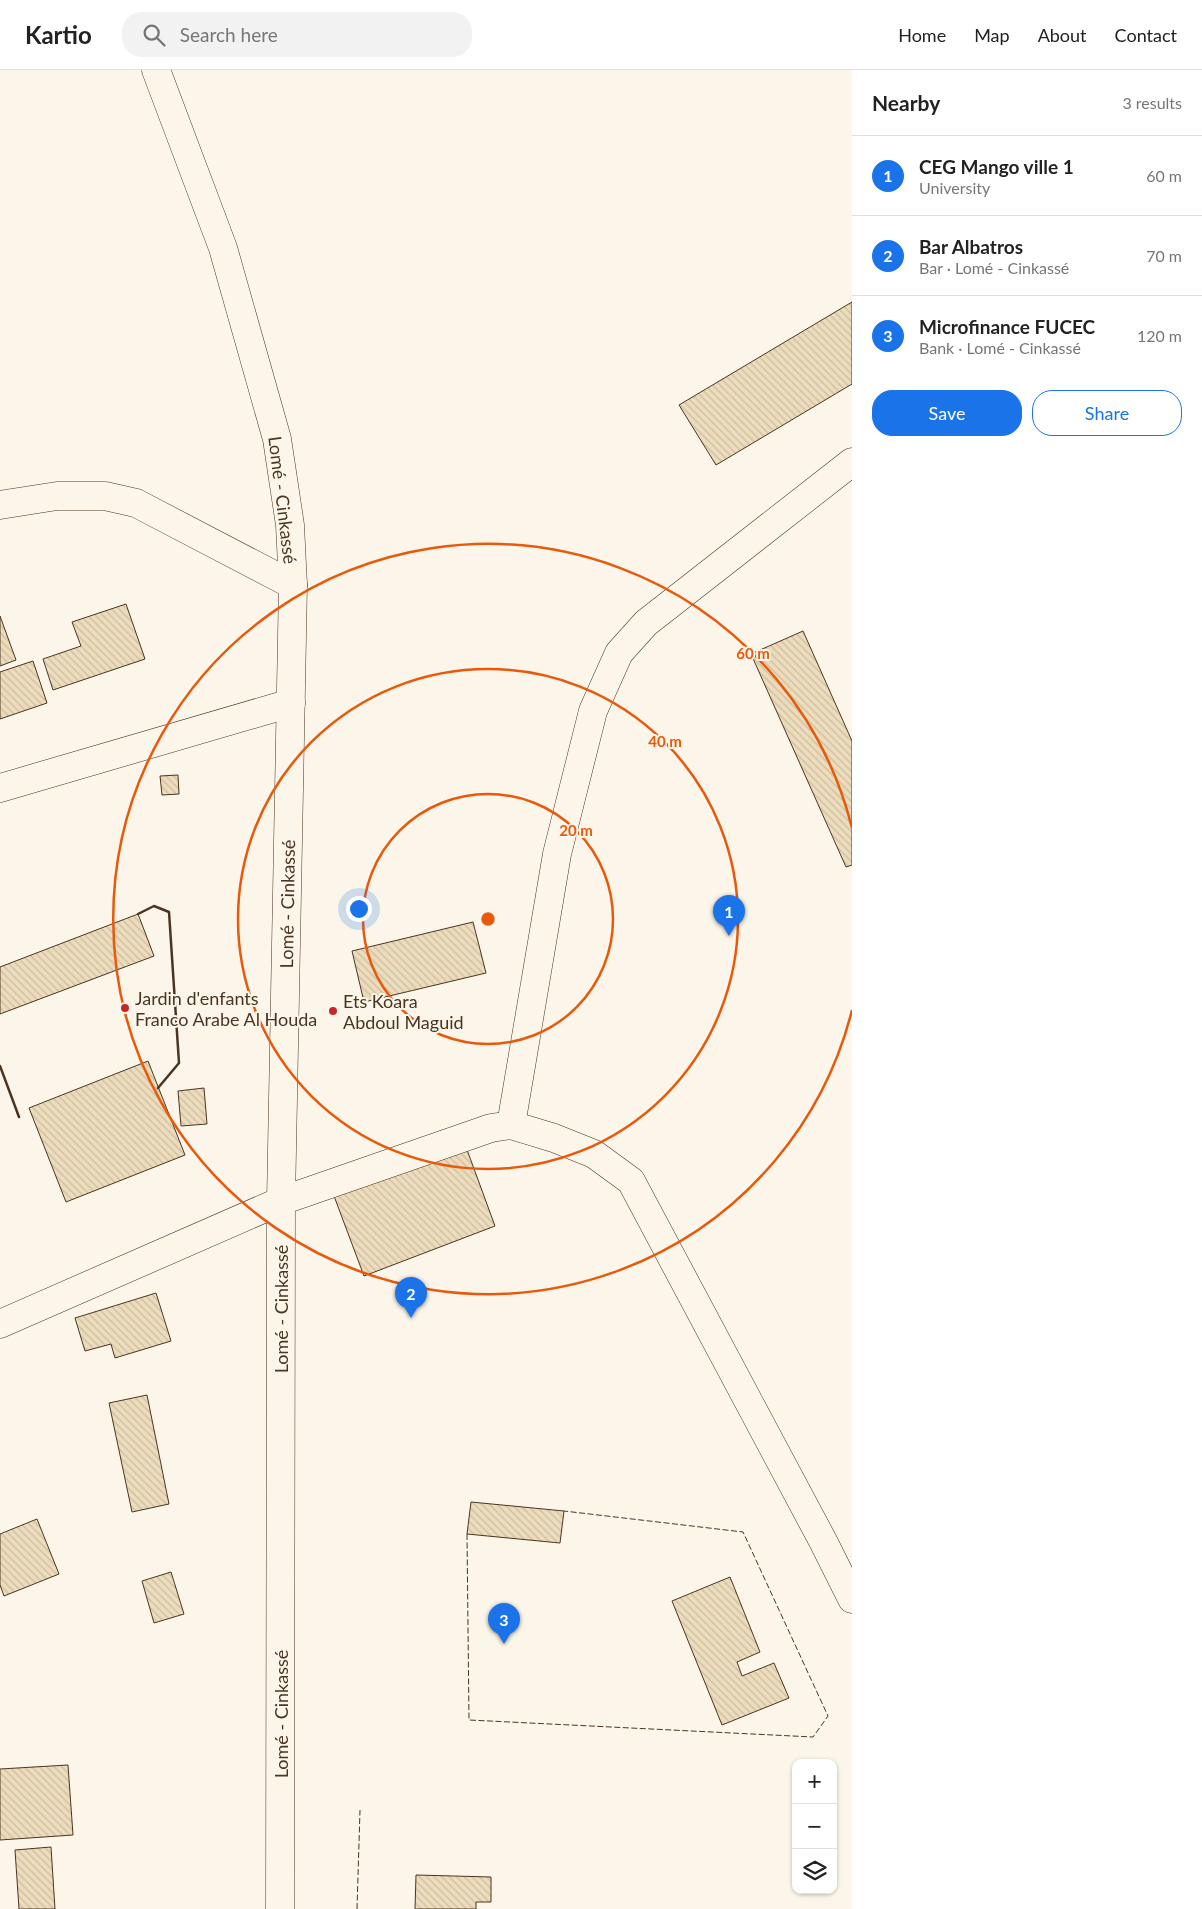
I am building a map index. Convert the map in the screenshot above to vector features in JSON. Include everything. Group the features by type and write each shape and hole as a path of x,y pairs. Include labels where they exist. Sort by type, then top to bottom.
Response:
{"main road":[{"name":"Lomé - Cinkassé","path":"156,70 223,248 277,439 290,525 293,585 281,1201 280,1909"},
{"path":"511,1125 557,854 593,711 619,653 646,623 852,462"},
{"path":"0,505 57,496 105,496 136,504 293,585"},
{"path":"0,788 290,702"},
{"path":"0,1324 281,1201 491,1128 511,1125 554,1138 594,1154 631,1181 852,1598"}],"building":[{"path":"852,302 852,384 716,465 679,405"},
{"path":"126,604 145,659 53,690 43,659 81,646 72,622"},
{"path":"0,616 16,660 0,666"},
{"path":"803,631 852,741 852,865 846,867 751,654"},
{"path":"33,661 47,703 0,719 0,672"},
{"path":"178,775 179,794 162,795 160,776"},
{"path":"138,914 154,956 0,1014 0,967"},
{"path":"473,922 486,973 364,1002 352,951"},
{"path":"148,1061 185,1155 66,1202 29,1108"},
{"path":"204,1088 207,1124 181,1126 178,1091"},
{"path":"466,1147 495,1226 364,1276 334,1196"},
{"path":"156,1293 171,1341 115,1358 111,1344 85,1351 75,1318"},
{"path":"147,1395 169,1504 132,1512 109,1403"},
{"path":"471,1502 564,1511 560,1543 467,1534"},
{"path":"37,1519 59,1574 4,1596 0,1585 0,1534"},
{"path":"171,1572 184,1614 154,1623 142,1581"},
{"path":"730,1577 760,1652 737,1662 742,1676 774,1663 789,1698 722,1725 672,1601"},
{"path":"68,1765 73,1835 0,1840 0,1769"},
{"path":"51,1847 55,1909 19,1909 15,1850"},
{"path":"416,1875 491,1877 491,1902 476,1902 476,1909 415,1909"}],"fence":[{"path":"467,1534 469,1720 813,1737 828,1716 743,1532 564,1511"},
{"path":"357,1909 360,1810"}],"wall":[{"path":"138,914 154,906 169,912 179,1063 158,1088"},
{"path":"0,1066 19,1117"}],"place":[{"name":"CEG Mango ville 1","path":"729,936"},
{"name":"Jardin d'enfants Franco Arabe Al Houda","path":"125,1008"},
{"name":"Ets Koara Abdoul Maguid","path":"333,1011"},
{"name":"Bar Albatros","path":"411,1318"},
{"name":"Microfinance FUCEC","path":"504,1644"}]}
